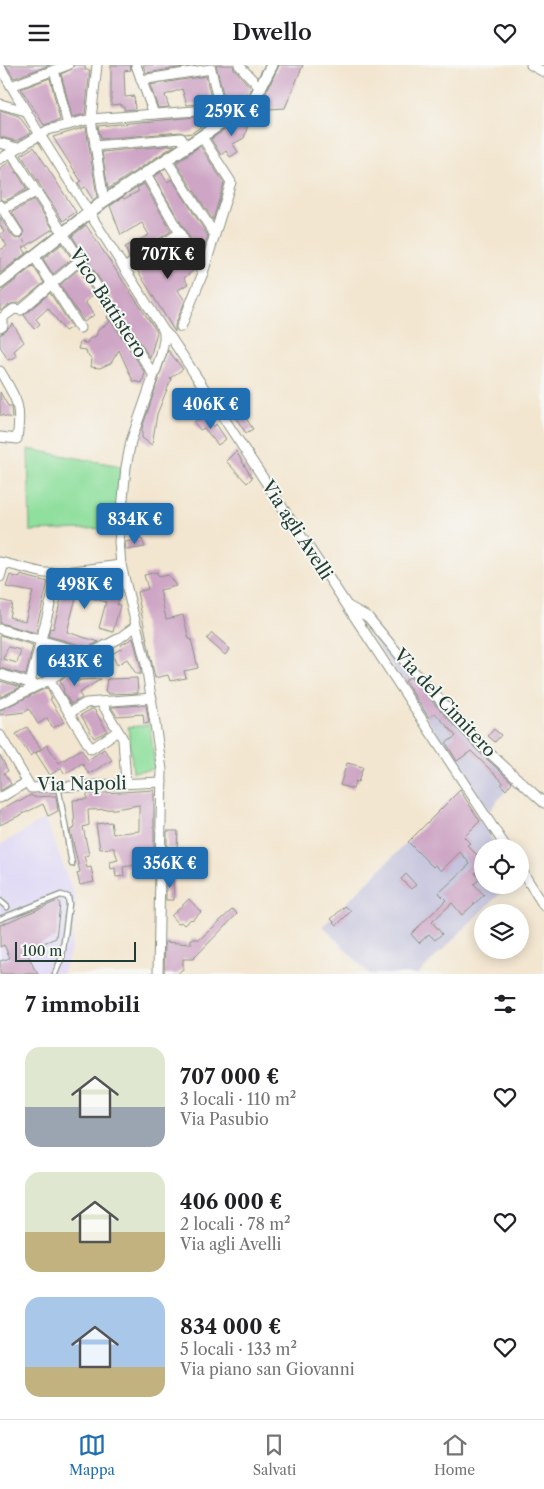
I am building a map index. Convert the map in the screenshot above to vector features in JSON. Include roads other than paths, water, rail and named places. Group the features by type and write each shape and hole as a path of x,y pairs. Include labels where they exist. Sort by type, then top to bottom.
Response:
{"street":[{"path":"11,86 68,65"},
{"path":"97,65 91,119 104,201"},
{"path":"136,65 154,114"},
{"path":"239,65 260,89"},
{"path":"0,283 104,201 246,107 254,99 272,65"},
{"path":"531,65 544,72"},
{"path":"141,80 211,69 220,109"},
{"path":"54,70 68,125"},
{"name":"Via agli Avelli","path":"2,71 40,135 164,331 171,338 501,839"},
{"path":"0,104 26,111"},
{"path":"0,159 48,130 91,119 246,107"},
{"path":"181,327 203,273 230,182 202,137"},
{"path":"94,146 182,138 186,146"},
{"path":"0,143 14,150"},
{"name":"Vico Battistero","path":"14,150 36,192 153,374"},
{"path":"166,159 215,235"},
{"path":"145,173 203,273"},
{"path":"18,233 1,207 36,192"},
{"path":"124,268 180,233"},
{"path":"34,256 80,328"},
{"path":"0,328 3,326 3,317 14,309 20,310 80,260"},
{"path":"158,974 162,782 159,741 146,664 121,565 119,542 126,467 138,418 163,346 164,331"},
{"path":"0,371 18,401 20,422 17,439 0,437"},
{"path":"0,577 2,562 44,573 121,565"},
{"path":"34,684 41,641 58,573"},
{"name":"Via del Cimitero","path":"345,604 368,617 406,663 482,746 544,803"},
{"path":"0,704 34,684 49,680 89,654 118,639 136,626"},
{"path":"0,629 89,654"},
{"path":"0,674 34,684"},
{"path":"49,680 91,749 118,731"},
{"path":"69,713 86,703 152,698"},
{"path":"101,702 122,739 126,783"},
{"name":"Via Napoli","path":"0,735 31,788 162,782"},
{"path":"0,798 27,782"},
{"path":"529,883 544,906"}],"lane":[{"path":"58,787 72,863"},
{"path":"0,919 61,895 68,897 70,904 62,957 54,974"},
{"path":"0,901 7,907"}]}
